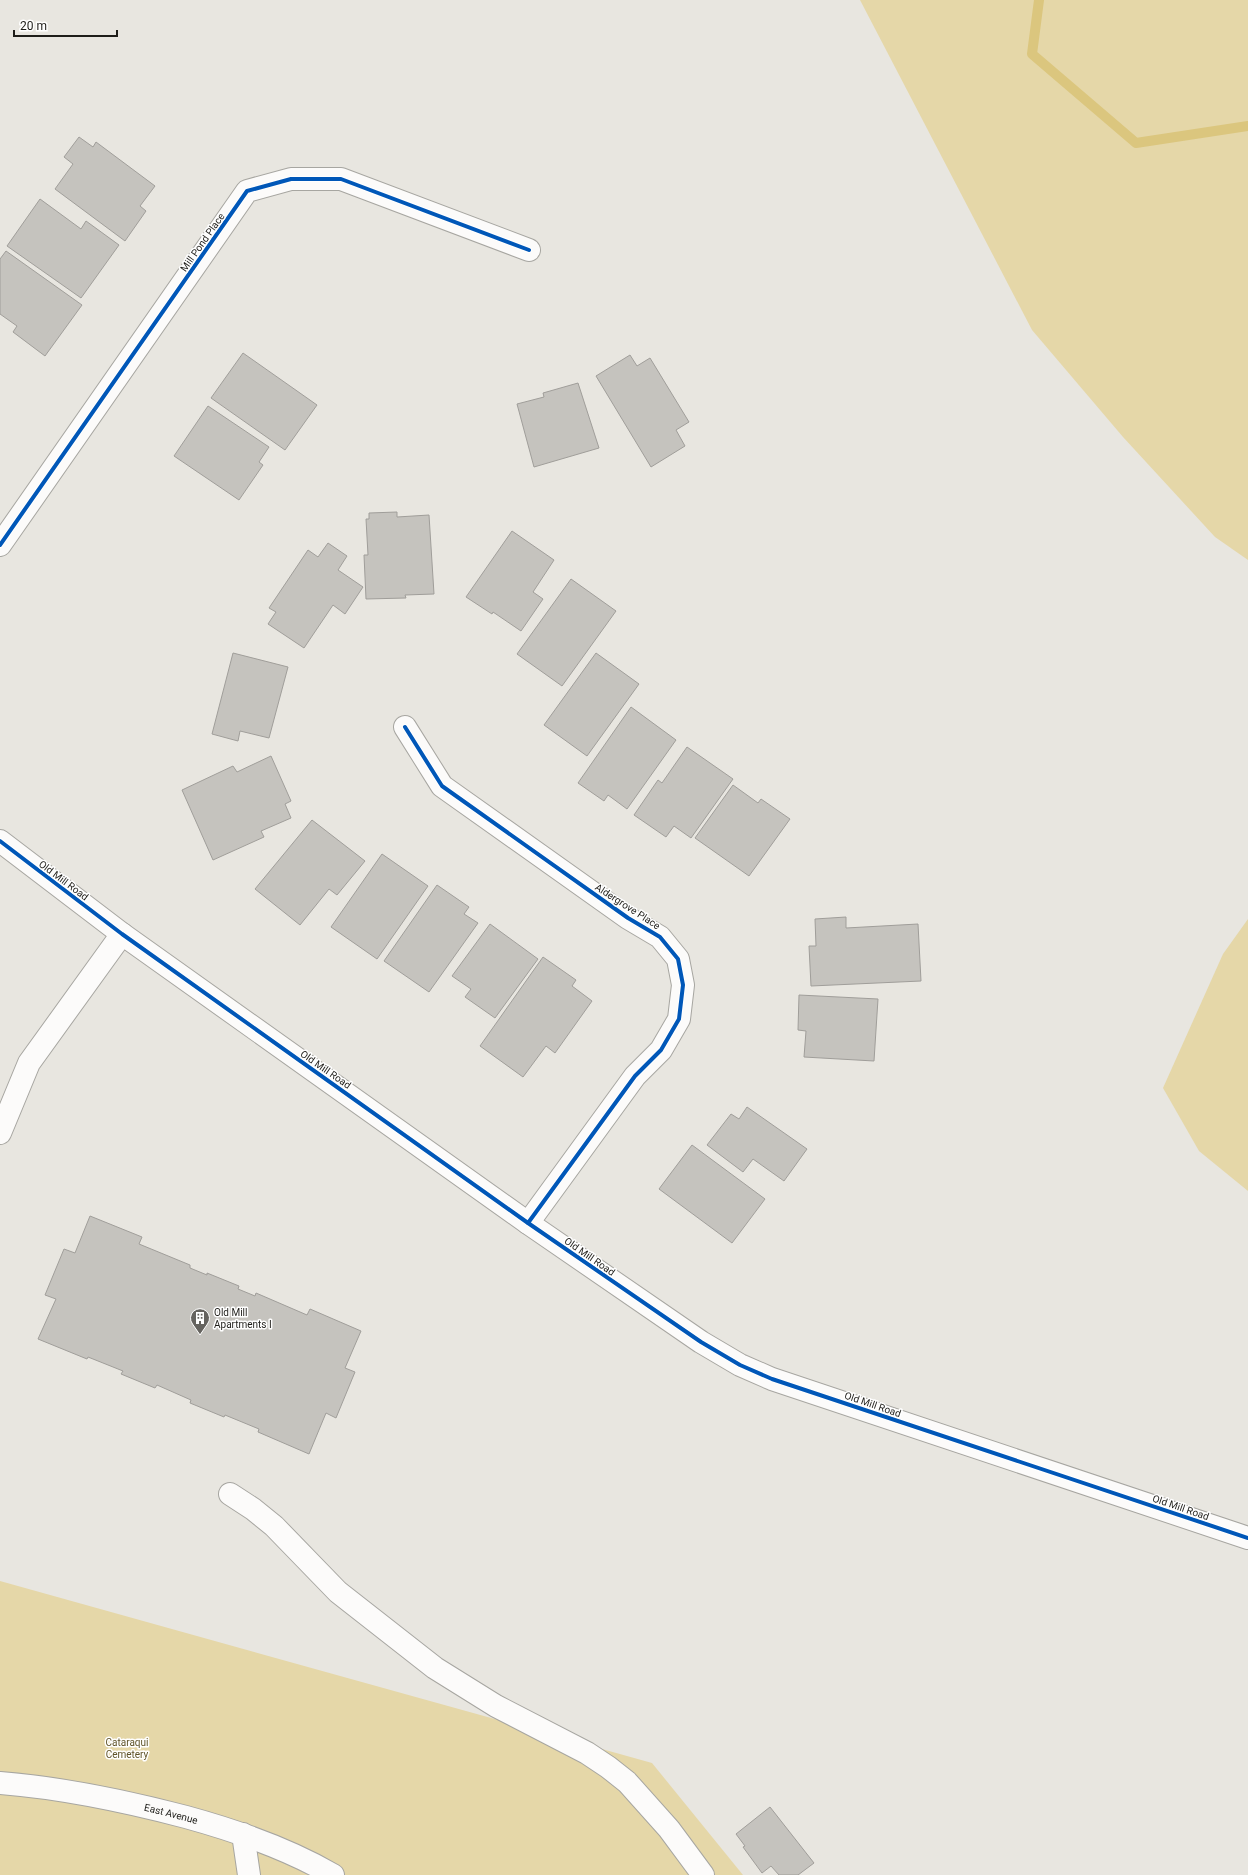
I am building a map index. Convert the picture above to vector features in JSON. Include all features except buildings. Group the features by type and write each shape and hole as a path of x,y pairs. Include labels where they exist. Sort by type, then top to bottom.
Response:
{"street":[{"name":"Mill Pond Place","path":"0,546 247,191 291,179 341,179 529,250"},
{"name":"Aldergrove Place","path":"405,727 442,786 628,918 660,937 678,958 683,985 678,1019 661,1050 635,1076 528,1223"},
{"name":"Old Mill Road","path":"0,841 122,934 528,1223 701,1342 740,1365 772,1378 1248,1538"},
{"path":"0,1133 29,1063 122,934"},
{"path":"230,1494 253,1509 274,1526 307,1562 338,1592 407,1647 465,1688 587,1753 627,1782 669,1829 703,1875"},
{"name":"East Avenue","path":"0,1783 97,1796 170,1813 243,1834 286,1851 333,1875"},
{"path":"243,1834 249,1875"}],"green space":[{"path":"860,0 1248,0 1248,560 1215,537 1123,437 1032,330"},
{"path":"1248,919 1248,1191 1199,1151 1163,1088 1223,954"},
{"name":"Cataraqui Cemetery","path":"0,1581 652,1763 743,1875 0,1875"}],"waterway":[{"path":"1039,0 1032,54 1136,143 1248,126"}],"cycle path":[{"path":"0,545 247,191 291,179 341,179 529,250"},
{"path":"405,727 442,786 628,918 660,937 678,959 683,985 679,1019 661,1050 635,1076 528,1223"},
{"path":"0,841 122,934 528,1223 701,1342 740,1365 772,1379 1248,1538"}],"place":[{"name":"Old Mill Apartments I","path":"200,1335"}]}
